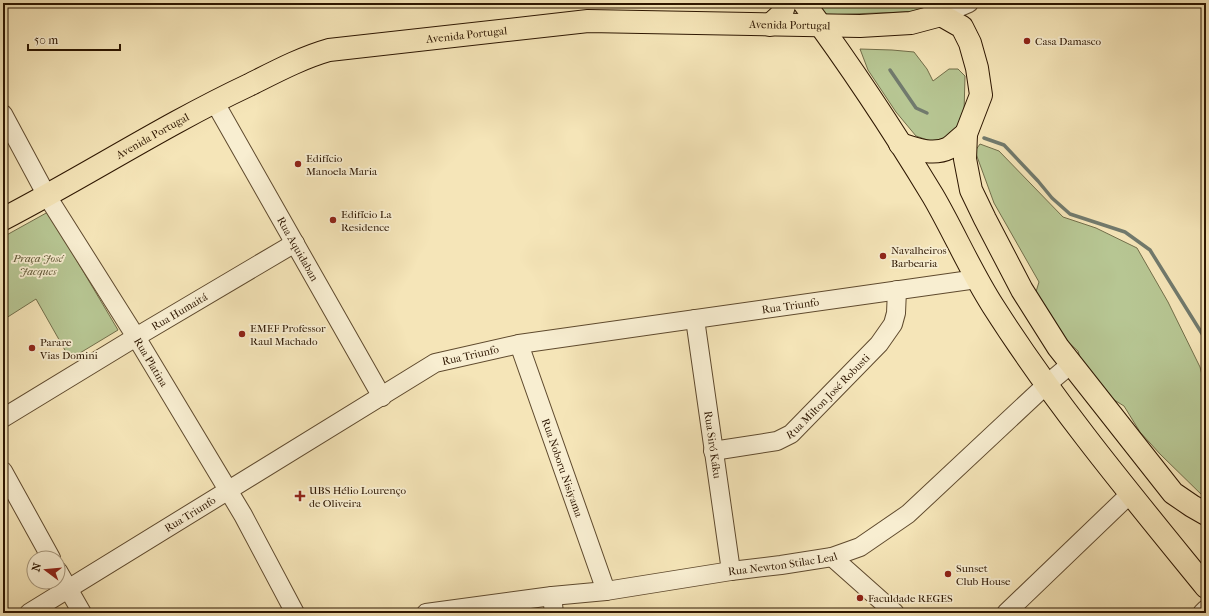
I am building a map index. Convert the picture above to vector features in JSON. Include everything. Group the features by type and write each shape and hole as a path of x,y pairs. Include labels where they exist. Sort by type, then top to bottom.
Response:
{"main road":[{"path":"770,25 781,15 785,3"},
{"path":"804,3 842,54 934,197 977,279 993,306 1046,385 1130,494 1206,587"},
{"path":"937,9 962,27 970,43 977,68 980,95 966,134 965,159 971,190 1022,290 1071,364 1173,493 1206,514"},
{"name":"Avenida Portugal","path":"3,219 47,196 214,101 309,56 330,50 588,21 822,26 860,26 912,23 937,9"},
{"path":"900,144 919,150 933,152 948,148 966,134"},
{"path":"977,279 999,276 1011,281 1022,290"}],"street":[{"name":"Avenida Portugal","path":"937,9 969,3"},
{"name":"Rua Aquidaban","path":"214,101 382,397"},
{"name":"Rua Platina","path":"3,114 47,196 136,337 243,515 295,613"},
{"name":"Rua Humaitá","path":"3,418 295,243"},
{"name":"Rua Triunfo","path":"29,613 436,363 519,344 977,279"},
{"name":"Rua Milton José Robusti","path":"713,451 777,441 791,434 879,344 893,324 896,313 897,290"},
{"name":"Rua Siró Káku","path":"695,319 730,571"},
{"name":"Rua Noboru Nisiyama","path":"519,344 606,591"},
{"name":"Rua Newton Stilac Leal","path":"426,613 553,605 606,591 730,571 832,557 860,547 908,514 1046,385 1071,364"},
{"path":"3,471 47,550"},
{"path":"1006,613 1130,494"},
{"path":"832,557 896,613"},
{"path":"66,585 82,613"},
{"path":"1202,613 1206,609"}],"green space":[{"path":"816,3 925,3 929,11 825,15"},
{"path":"860,49 914,52 927,69 933,81 949,69 958,69 965,76 964,113 954,134 936,143 916,136 896,112 868,70"},
{"path":"980,144 999,151 1063,217 1096,228 1137,248 1168,302 1200,367 1206,391 1206,499 1140,432 1124,406 1106,395 1084,371 1078,351 1056,331 1035,295 1039,282 994,203 975,151"},
{"name":"Praça José Jacques","path":"48,212 118,330 70,359 36,299 3,320 3,237"}],"waterway":[{"path":"890,70 916,108 927,113"},
{"path":"984,138 1004,145 1052,198 1070,214 1125,232 1150,250 1206,340"}],"place":[{"name":"Casa Damasco","path":"1027,41"},
{"name":"Edifício Manoela Maria","path":"298,164"},
{"name":"Edifício La Residence","path":"333,220"},
{"name":"Navalheiros Barbearia","path":"883,256"},
{"name":"EMEF Professor Raul Machado","path":"242,334"},
{"name":"Parare Vias Domini","path":"32,348"},
{"name":"UBS Hélio Lourenço de Oliveira","path":"300,496"},
{"name":"Sunset Club House","path":"948,574"},
{"name":"Faculdade REGES","path":"860,598"}]}
